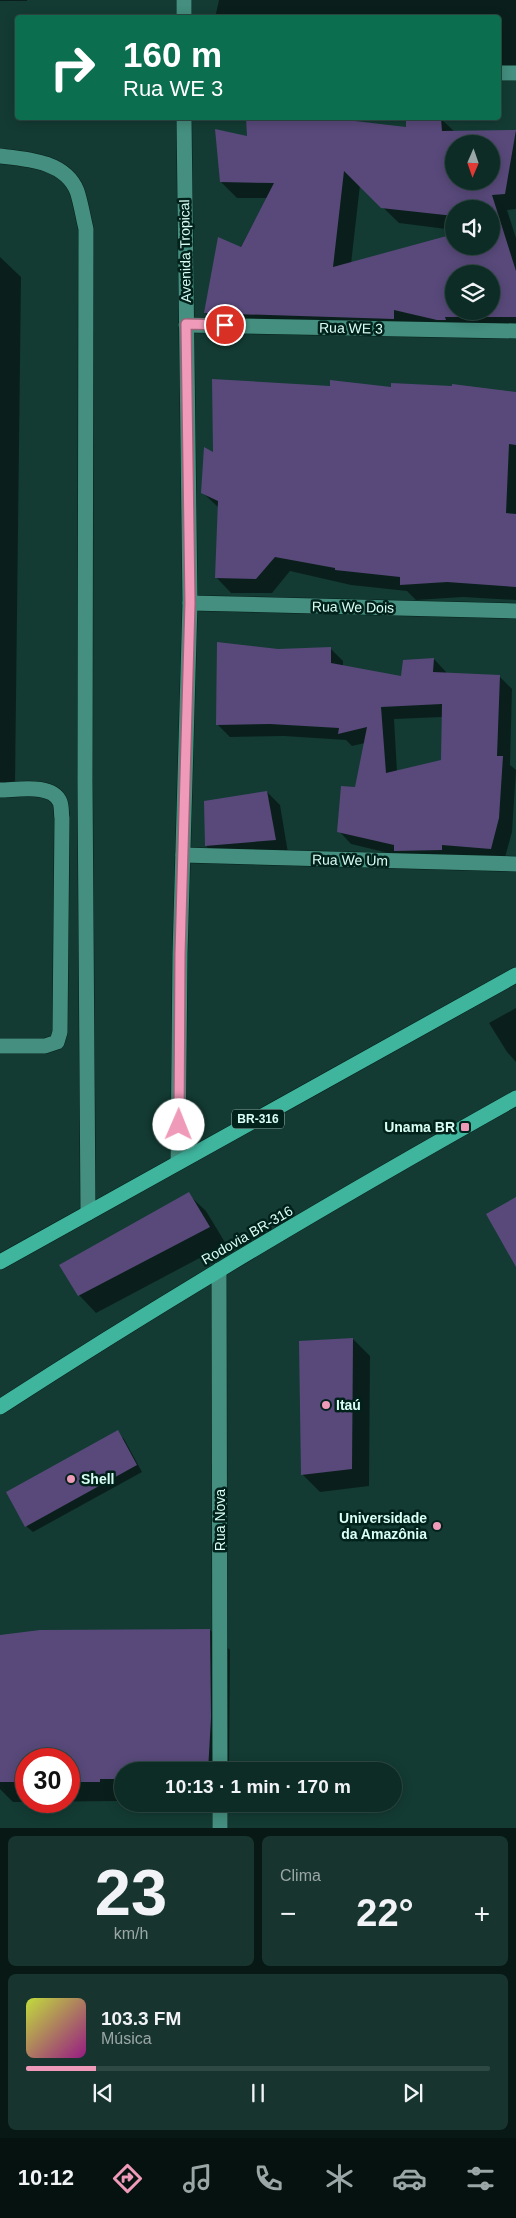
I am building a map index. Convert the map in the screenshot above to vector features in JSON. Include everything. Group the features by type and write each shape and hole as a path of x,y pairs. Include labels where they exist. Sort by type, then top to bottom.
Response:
{"highway":[{"name":"BR-316","path":"0,1262 516,975"},
{"name":"Rodovia BR-316","path":"0,1407 120,1329 516,1098"}],"street":[{"path":"184,0 184,15"},
{"path":"501,73 516,73"},
{"name":"Avenida Tropical","path":"178,1163 180,954 190,603 184,120"},
{"path":"0,156 31,159 60,169 76,189 86,229 85,792 88,1213"},
{"name":"Rua WE 3","path":"186,324 516,331"},
{"name":"Rua We Dois","path":"190,603 516,611"},
{"path":"0,790 43,790 53,794 60,802 62,828 60,1032 57,1042 45,1046 0,1046"},
{"name":"Rua We Um","path":"184,855 516,864"},
{"name":"Rua Nova","path":"219,1270 220,1762"},
{"path":"220,1812 220,1828"}],"building":[{"path":"246,120 346,120 406,127 406,120 441,120 442,131 516,130 505,194 492,195 494,200 445,200 445,215 381,208 344,171 333,267 445,236 445,255 500,255 500,220 516,271 516,317 500,317 500,265 445,265 445,320 437,320 394,310 394,319 204,313 218,237 241,247 274,183 220,182 215,129 247,136"},
{"path":"212,379 330,386 330,380 391,387 391,383 452,386 452,384 516,392 516,445 509,444 506,513 516,514 516,587 447,582 400,585 400,577 335,570 335,568 275,557 256,579 215,578 218,501 201,493 204,447 213,452"},
{"path":"217,642 278,649 331,647 331,663 401,676 403,660 434,658 433,672 500,675 497,756 503,756 499,818 491,849 442,845 442,850 394,851 394,845 337,832 341,786 355,787 367,727 338,734 339,728 270,724 216,725","holes":["442,704 441,760 386,773 381,707"]},
{"path":"267,791 276,840 205,846 204,801"},
{"path":"189,1192 210,1227 78,1296 59,1265"},
{"path":"516,1197 516,1267 486,1214"},
{"name":"Itaú","path":"353,1338 352,1469 301,1475 299,1341"},
{"name":"Shell","path":"118,1430 137,1465 25,1527 6,1492"},
{"path":"210,1629 211,1718 209,1762 114,1762 114,1779 100,1779 100,1782 80,1782 80,1748 15,1748 15,1782 0,1782 0,1635 40,1630"}],"place":[{"name":"Unama BR","path":"465,1127"},
{"name":"Itaú","path":"326,1405"},
{"name":"Shell","path":"71,1479"},
{"name":"Universidade da Amazônia","path":"437,1526"}],"route":[{"path":"179,1125 180,954 190,603 186,324 225,325"}]}
